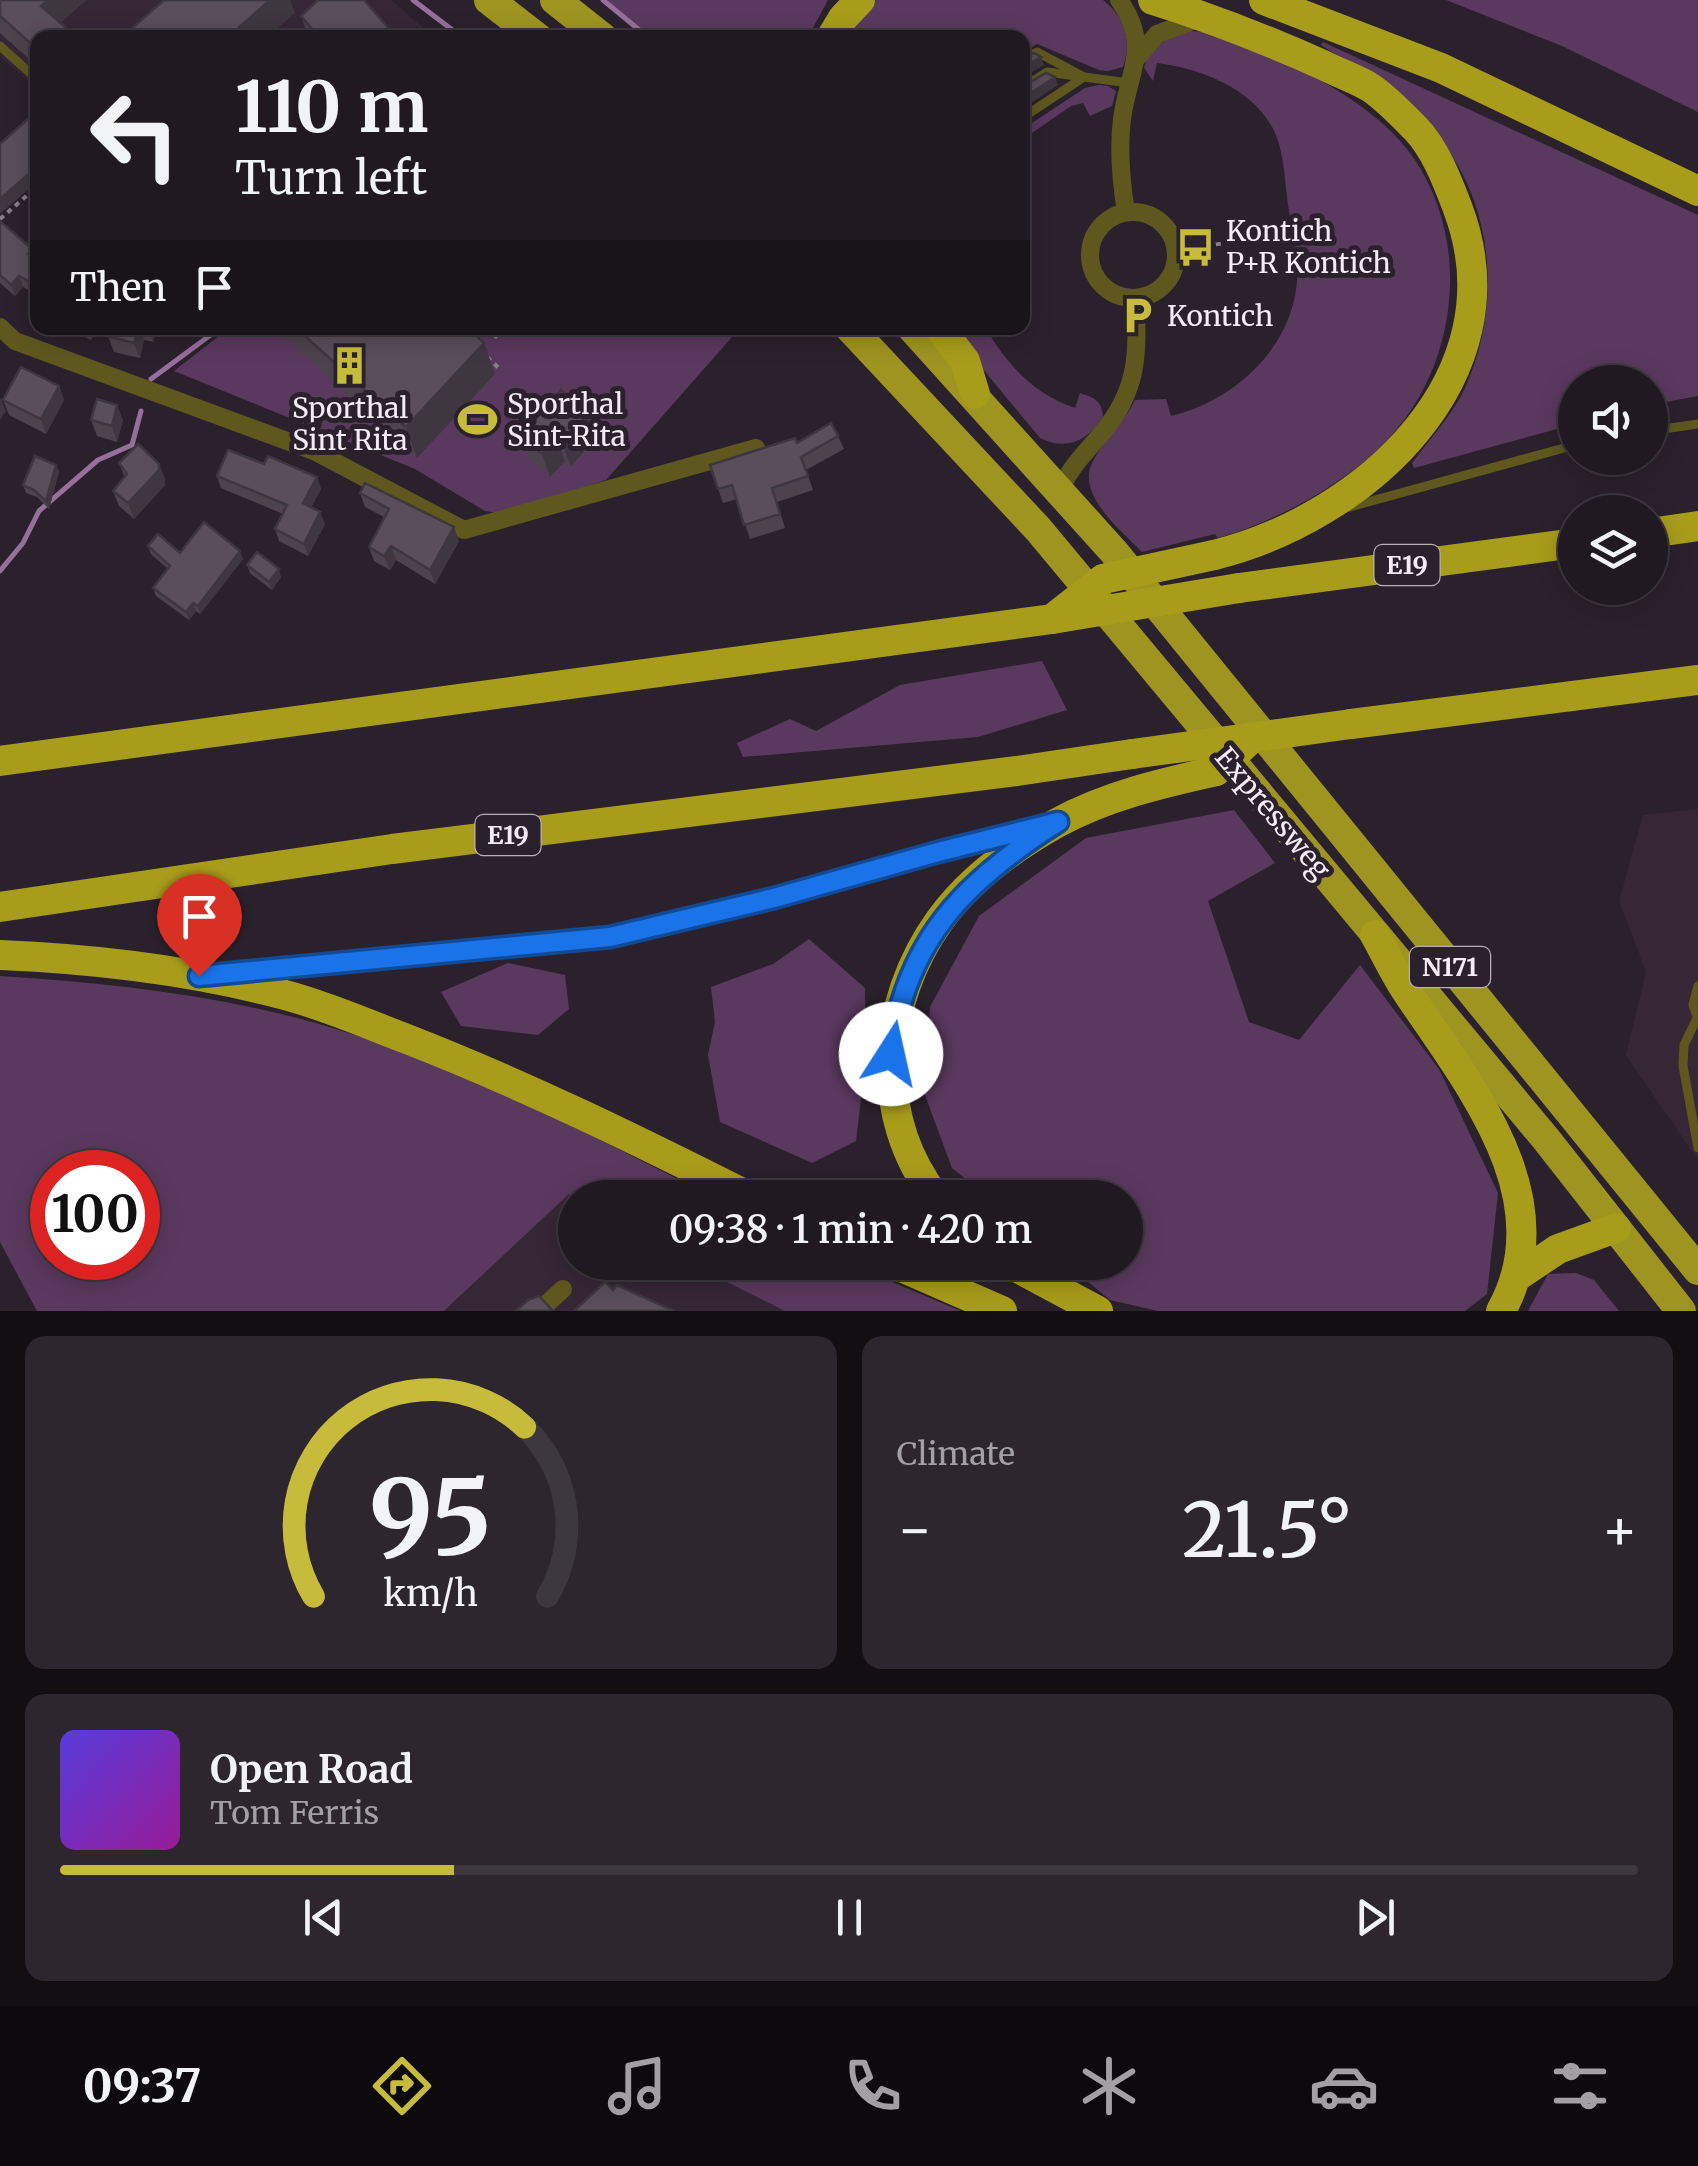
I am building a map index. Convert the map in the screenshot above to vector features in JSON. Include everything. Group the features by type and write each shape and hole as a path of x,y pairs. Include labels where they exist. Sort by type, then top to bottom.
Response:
{"highway":[{"path":"489,0 528,30"},
{"path":"556,0 593,30"},
{"path":"836,30 860,0"},
{"path":"1052,619 1103,580 1214,555 1275,536 1315,516 1370,479 1404,448 1454,369 1466,338 1474,290 1466,233 1445,177 1420,132 1370,88 1286,48 1153,0"},
{"path":"1264,0 1441,68 1698,191"},
{"name":"Expressweg","path":"857,335 1038,529 1681,1311"},
{"name":"Expressweg","path":"919,335 1114,552 1698,1270"},
{"path":"945,335 965,360 975,394"},
{"path":"1038,529 1060,490"},
{"path":"1668,530 1698,526"},
{"name":"E19","path":"0,762 1052,619 1239,588 1558,545"},
{"name":"E19","path":"0,907 392,849 1698,680"},
{"path":"926,1180 909,1150 896,1110 891,1054 902,998 918,956 953,906 976,881 1058,822 1157,784 1216,771 1252,738"},
{"path":"1375,935 1403,986 1450,1053 1495,1129 1517,1191 1521,1244 1516,1277 1501,1311"},
{"path":"0,954 94,958 288,996 484,1069 715,1180"},
{"path":"1516,1277 1558,1249 1616,1228 1664,1229"},
{"path":"931,1280 1002,1311"},
{"path":"1040,1280 1098,1311"}],"street":[{"path":"1119,0 1134,28 1138,58 1122,116 1120,170 1126,212"},
{"path":"1138,58 1157,34 1206,16"},
{"path":"1126,212 1148,215 1162,223 1176,249 1175,262 1163,286 1136,298 1111,293 1097,280 1090,260 1090,245 1096,231 1110,218 1126,212"},
{"path":"1060,490 1069,470 1116,416 1133,383 1136,298"},
{"path":"0,327 16,341 314,451 464,530 756,448"},
{"path":"540,1311 564,1289"}],"lane":[{"path":"0,46 30,73"},
{"path":"1030,57 1037,52 1084,77"},
{"path":"1030,83 1047,72 1132,83"},
{"path":"1030,113 1084,77"},
{"path":"1668,428 1698,424"},
{"path":"1315,516 1558,450"},
{"path":"199,976 610,937 774,898 1058,822"},
{"path":"1698,986 1693,1005 1697,1018 1684,1045 1683,1066 1698,1148"}],"path":[{"path":"0,218 30,193"},
{"path":"1196,248 1272,238"},
{"path":"494,335 501,341"},
{"path":"478,349 502,370"}],"shaded area":[{"path":"0,0 391,0 426,30 30,30 30,83 0,56"},
{"path":"607,0 828,0 812,30 642,30"},
{"path":"876,0 1103,0 1125,30 1126,57 1123,67 1099,70 1037,44 1030,48 1030,30 851,30"},
{"path":"1446,0 1698,0 1698,112 1562,46"},
{"path":"1189,31 1237,41 1316,78 1370,113 1406,147 1434,196 1446,235 1450,275 1447,315 1438,355 1422,392 1400,426 1354,470 1299,505 1259,523 1218,538 1215,534 1142,552 1094,498 1089,472 1094,459 1135,400 1166,399 1171,416 1196,408 1242,381 1277,341 1296,291 1296,257 1283,163 1267,119 1227,84 1192,70 1157,63 1153,81 1144,68 1160,43"},
{"path":"1323,42 1698,215 1698,396 1668,402 1668,365 1558,365 1558,429 1414,468 1412,463 1460,398 1477,356 1488,290 1481,224 1456,162 1436,134 1397,97 1321,45"},
{"path":"1099,85 1116,91 1112,106 1090,116 1083,103 1071,106 1030,134 1030,124 1085,88"},
{"name":"Sporthal Sint-Rita","path":"220,335 734,335 606,480 503,514 485,511 415,469 174,371"},
{"path":"955,335 991,335 1013,366 1047,395 1075,408 1080,393 1099,404 1103,417 1083,438 1059,444 1040,438"},
{"path":"1042,661 1067,710 978,737 743,757 737,743 790,719 816,731 900,685"},
{"path":"1698,809 1698,1160 1626,1055 1646,972 1619,901 1643,815"},
{"path":"1234,810 1275,863 1208,901 1249,1022 1299,1040 1360,965 1439,1069 1498,1193 1487,1294 1465,1311 1158,1311 1110,1300 1086,1280 1143,1280 1143,1180 967,1180 952,1168 925,1095 930,1007 979,916 1086,838"},
{"path":"809,939 865,988 866,1057 856,1141 812,1163 720,1122 708,1055 715,1022 711,987 773,964"},
{"path":"508,963 565,975 569,1009 538,1035 461,1026 441,992"},
{"path":"0,976 159,991 238,1004 316,1023 469,1078 679,1180 558,1180 558,1204 444,1311 37,1311 0,1242"},
{"path":"558,1203 558,1280 723,1280 785,1311 445,1311"},
{"path":"1576,1273 1594,1280 1619,1311 1528,1311 1548,1274"},
{"path":"723,1280 887,1280 961,1311 785,1311"}],"building":[{"path":"0,0 48,0 41,6 69,30 30,30 30,43 0,16"},
{"path":"164,0 270,0 236,30 130,30"},
{"path":"318,0 364,0 390,30 313,30 301,16"},
{"path":"1046,73 1055,77 1030,94 1030,82"},
{"path":"30,117 30,173 0,199 0,144"},
{"path":"0,221 30,247 30,282 19,276 11,285 0,275"},
{"path":"108,335 136,335 134,343"},
{"path":"304,335 475,335 484,343 406,427"},
{"path":"21,367 59,386 41,419 3,400"},
{"path":"561,390 588,414 562,443 556,437 542,454 521,435"},
{"path":"97,399 117,405 112,426 91,420"},
{"path":"831,423 838,436 801,457 808,476 772,488 780,514 744,525 732,485 718,489 710,465 795,438 797,443"},
{"path":"138,444 159,464 159,470 128,503 113,491 127,474 119,463"},
{"path":"228,450 264,464 268,456 317,477 303,503 320,512 304,544 275,529 287,505 217,476"},
{"path":"35,456 56,465 46,501 23,485"},
{"path":"365,483 454,527 430,570 391,546 384,556 369,547 389,509 360,493"},
{"path":"204,522 240,551 198,606 193,603 186,612 153,588 170,566 148,546 158,534 180,553"},
{"path":"257,552 279,569 269,582 247,565"},
{"path":"605,1282 613,1290 617,1285 674,1311 574,1311"},
{"path":"539,1296 553,1311 516,1311 528,1300"}],"waterway":[{"path":"413,0 452,30"},
{"path":"603,0 639,30"},
{"path":"151,379 211,335"},
{"path":"0,571 23,543 39,511 98,460 132,445 141,411"}],"place":[{"name":"Kontich P+R Kontich","path":"1196,247"},
{"name":"Kontich","path":"1137,316"},
{"name":"Sporthal Sint Rita","path":"350,366"},
{"name":"Sporthal Sint-Rita","path":"477,420"}],"route":[{"path":"199,976 610,937 774,898 1058,822 976,881 942,918 918,956 902,998 891,1054"}]}
